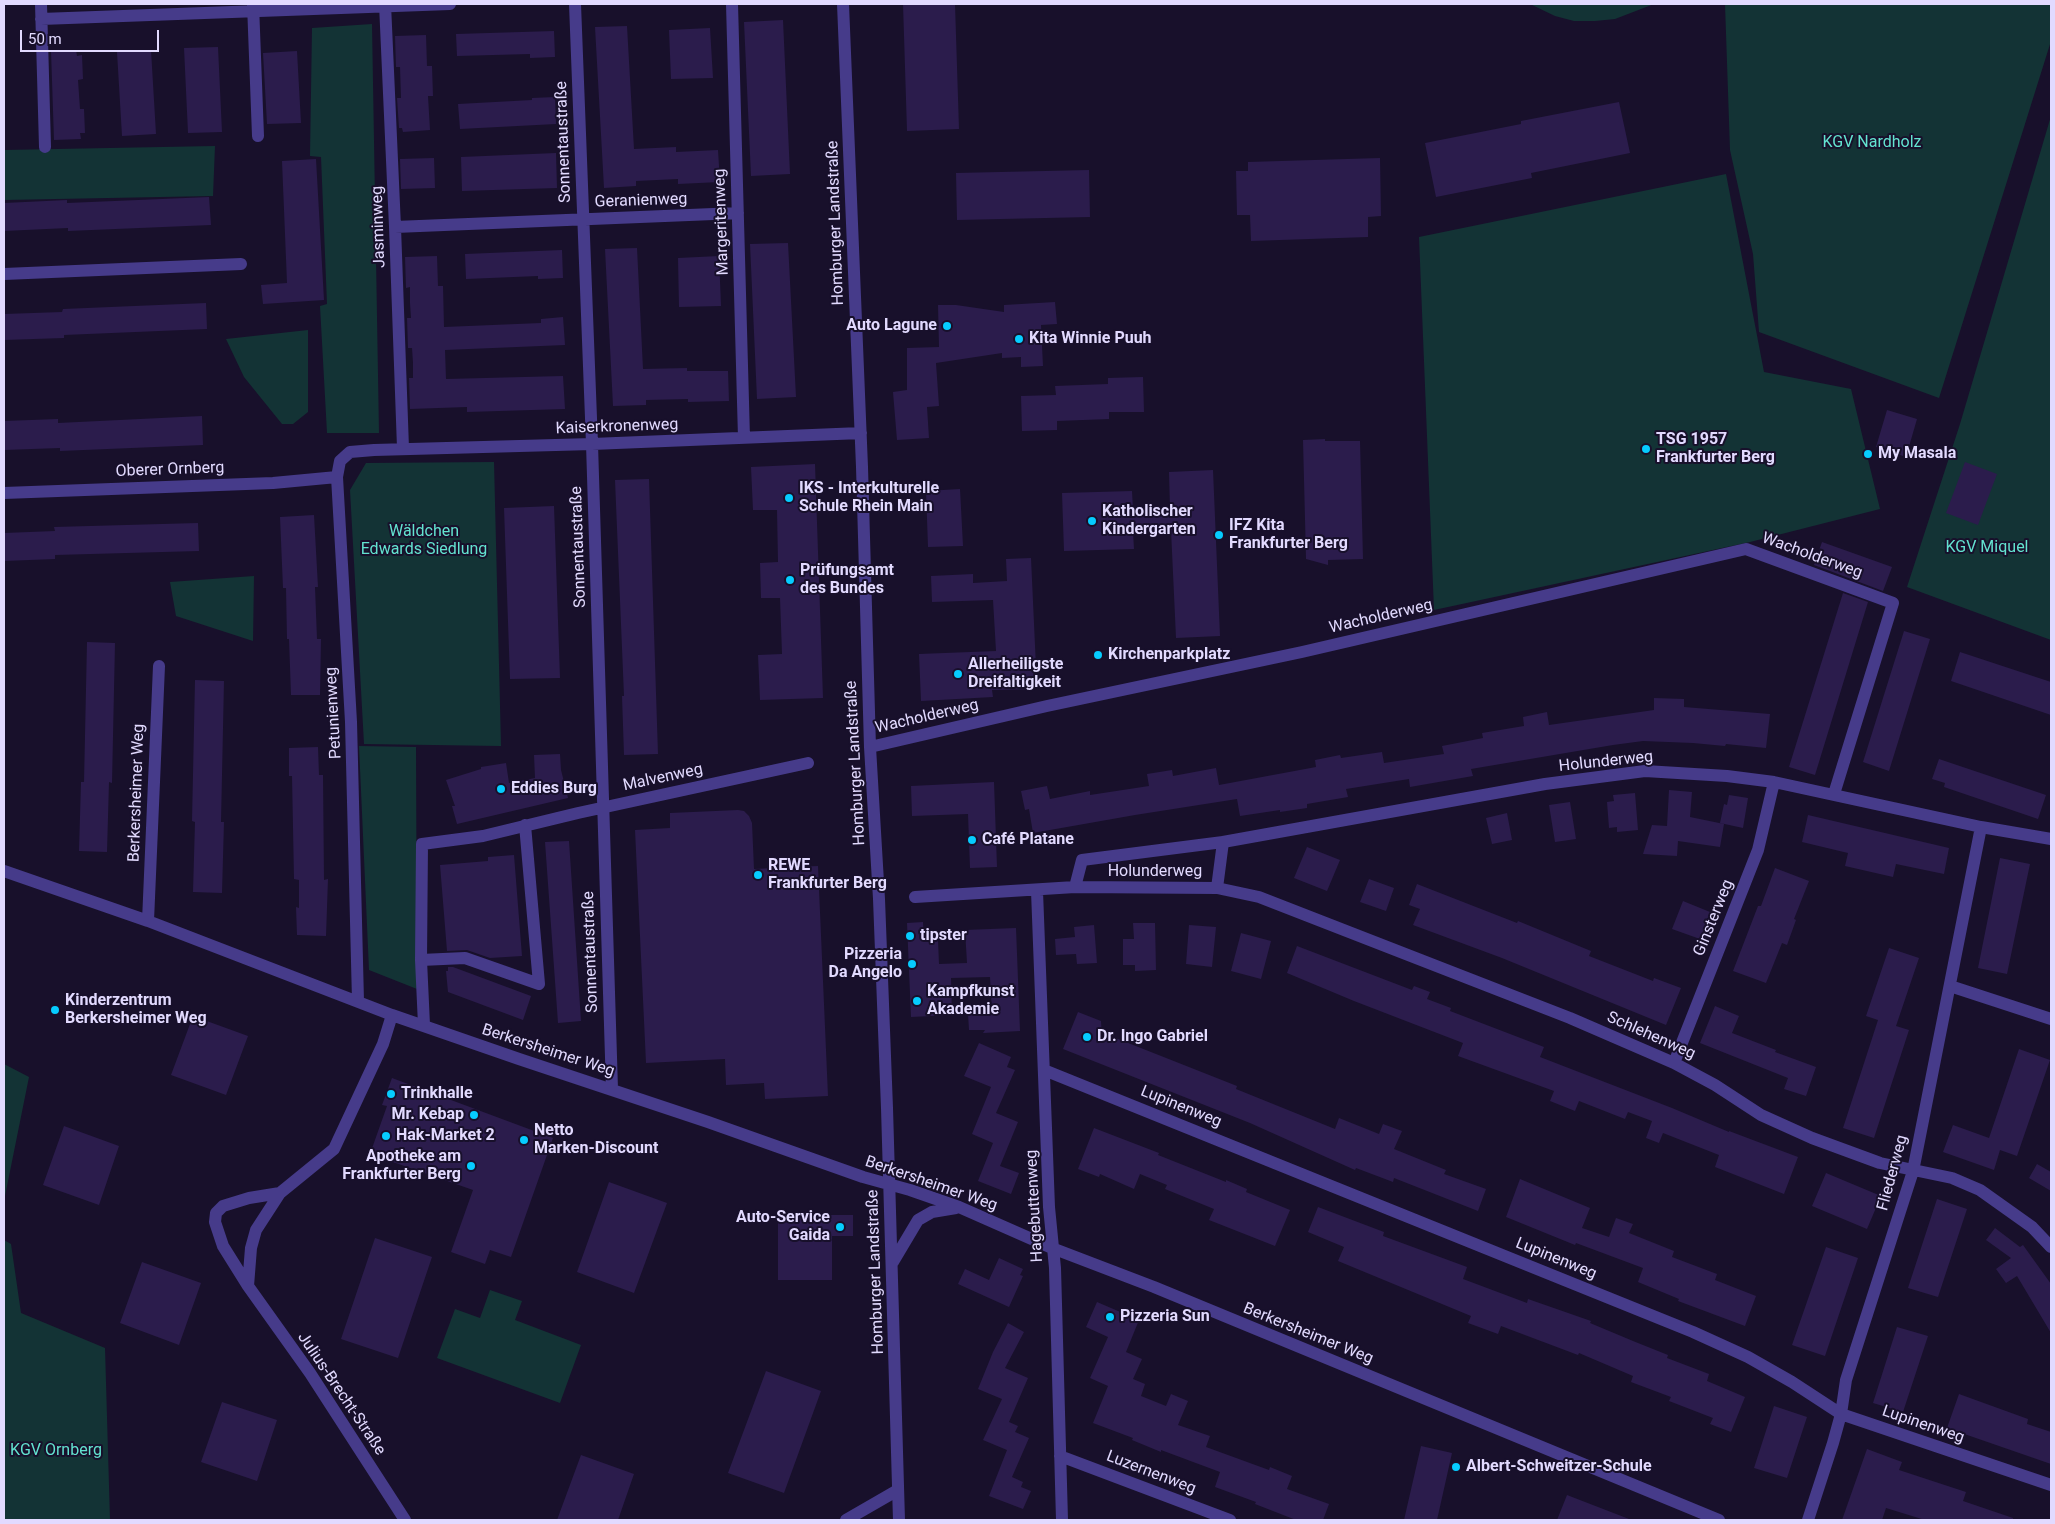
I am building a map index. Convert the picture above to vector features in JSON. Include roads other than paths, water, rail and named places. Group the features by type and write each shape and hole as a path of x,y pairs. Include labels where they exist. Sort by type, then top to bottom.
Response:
{"street":[{"path":"40,4 45,146"},
{"path":"41,19 253,7 450,4"},
{"name":"Sonnentaustraße","path":"576,4 612,1089"},
{"name":"Margeritenweg","path":"732,4 744,438"},
{"name":"Homburger Landstraße","path":"843,4 861,433 870,747 879,899 899,1520"},
{"name":"Jasminweg","path":"385,5 402,448"},
{"path":"253,7 258,136"},
{"name":"Geranienweg","path":"395,227 738,213"},
{"path":"4,274 241,264"},
{"name":"Kaiserkronenweg","path":"374,450 592,444 820,433 861,433"},
{"name":"Petunienweg","path":"358,1001 352,722 337,477 340,460 350,452 374,450"},
{"name":"Oberer Ornberg","path":"4,493 273,483 337,477"},
{"name":"Wacholderweg","path":"870,747 1047,706 1311,650 1746,549 1893,603 1834,794"},
{"name":"Berkersheimer Weg","path":"148,921 159,666"},
{"name":"Malvenweg","path":"424,1025 421,960 422,844 483,836 525,825 808,763"},
{"name":"Holunderweg","path":"1075,887 1082,860 1224,842 1545,784 1645,772 1727,776 1774,782 1981,828 2051,839"},
{"name":"Ginsterweg","path":"1674,1063 1758,850 1774,782"},
{"path":"421,960 465,958 539,984 525,825"},
{"name":"Fliederweg","path":"1808,1520 1841,1414 1846,1380 1913,1171 1981,828"},
{"name":"Holunderweg","path":"915,897 1075,887 1217,888 1224,842"},
{"name":"Berkersheimer Weg","path":"4,871 148,921 392,1015 612,1089 863,1177 959,1207 1052,1248 1719,1520"},
{"name":"Schlehenweg","path":"1217,888 1259,897 1570,1018 1674,1063 1715,1085 1761,1115 1812,1138 1880,1163 1952,1178 1980,1190 2032,1227 2051,1247"},
{"name":"Hagebuttenweg","path":"1037,890 1052,1248 1055,1268 1062,1520"},
{"path":"1950,986 2051,1019"},
{"path":"248,1286 251,1248 256,1230 280,1193 334,1149 384,1044 392,1015"},
{"name":"Lupinenweg","path":"1044,1070 1693,1332 1748,1357 1792,1382 1841,1414 2051,1485"},
{"name":"Julius-Brecht-Straße","path":"280,1193 249,1198 223,1206 216,1213 214,1222 223,1246 248,1286 310,1373 406,1520"},
{"path":"892,1262 918,1220 932,1212 959,1207"},
{"name":"Luzernenweg","path":"1060,1456 1230,1520"},
{"path":"846,1520 898,1490"}],"place":[{"name":"Auto Lagune","path":"947,326"},
{"name":"Kita Winnie Puuh","path":"1019,339"},
{"name":"TSG 1957 Frankfurter Berg","path":"1646,449"},
{"name":"My Masala","path":"1868,454"},
{"name":"IKS - Interkulturelle Schule Rhein Main","path":"789,498"},
{"name":"Katholischer Kindergarten","path":"1092,521"},
{"name":"IFZ Kita Frankfurter Berg","path":"1219,535"},
{"name":"Prüfungsamt des Bundes","path":"790,580"},
{"name":"Kirchenparkplatz","path":"1098,655"},
{"name":"Allerheiligste Dreifaltigkeit","path":"958,674"},
{"name":"Eddies Burg","path":"501,789"},
{"name":"Café Platane","path":"972,840"},
{"name":"REWE Frankfurter Berg","path":"758,875"},
{"name":"tipster","path":"910,936"},
{"name":"Pizzeria Da Angelo","path":"912,964"},
{"name":"Kampfkunst Akademie","path":"917,1001"},
{"name":"Kinderzentrum Berkersheimer Weg","path":"55,1010"},
{"name":"Dr. Ingo Gabriel","path":"1087,1037"},
{"name":"Trinkhalle","path":"391,1094"},
{"name":"Mr. Kebap","path":"474,1115"},
{"name":"Hak-Market 2","path":"386,1136"},
{"name":"Netto Marken-Discount","path":"524,1140"},
{"name":"Apotheke am Frankfurter Berg","path":"471,1166"},
{"name":"Auto-Service Gaida","path":"840,1227"},
{"name":"Pizzeria Sun","path":"1110,1317"},
{"name":"Albert-Schweitzer-Schule","path":"1456,1467"}],"park label":[{"name":"KGV Nardholz","path":"1872,143"},
{"name":"Wäldchen Edwards Siedlung","path":"424,541"},
{"name":"KGV Miquel","path":"1986,548"},
{"name":"KGV Ornberg","path":"56,1451"}]}
